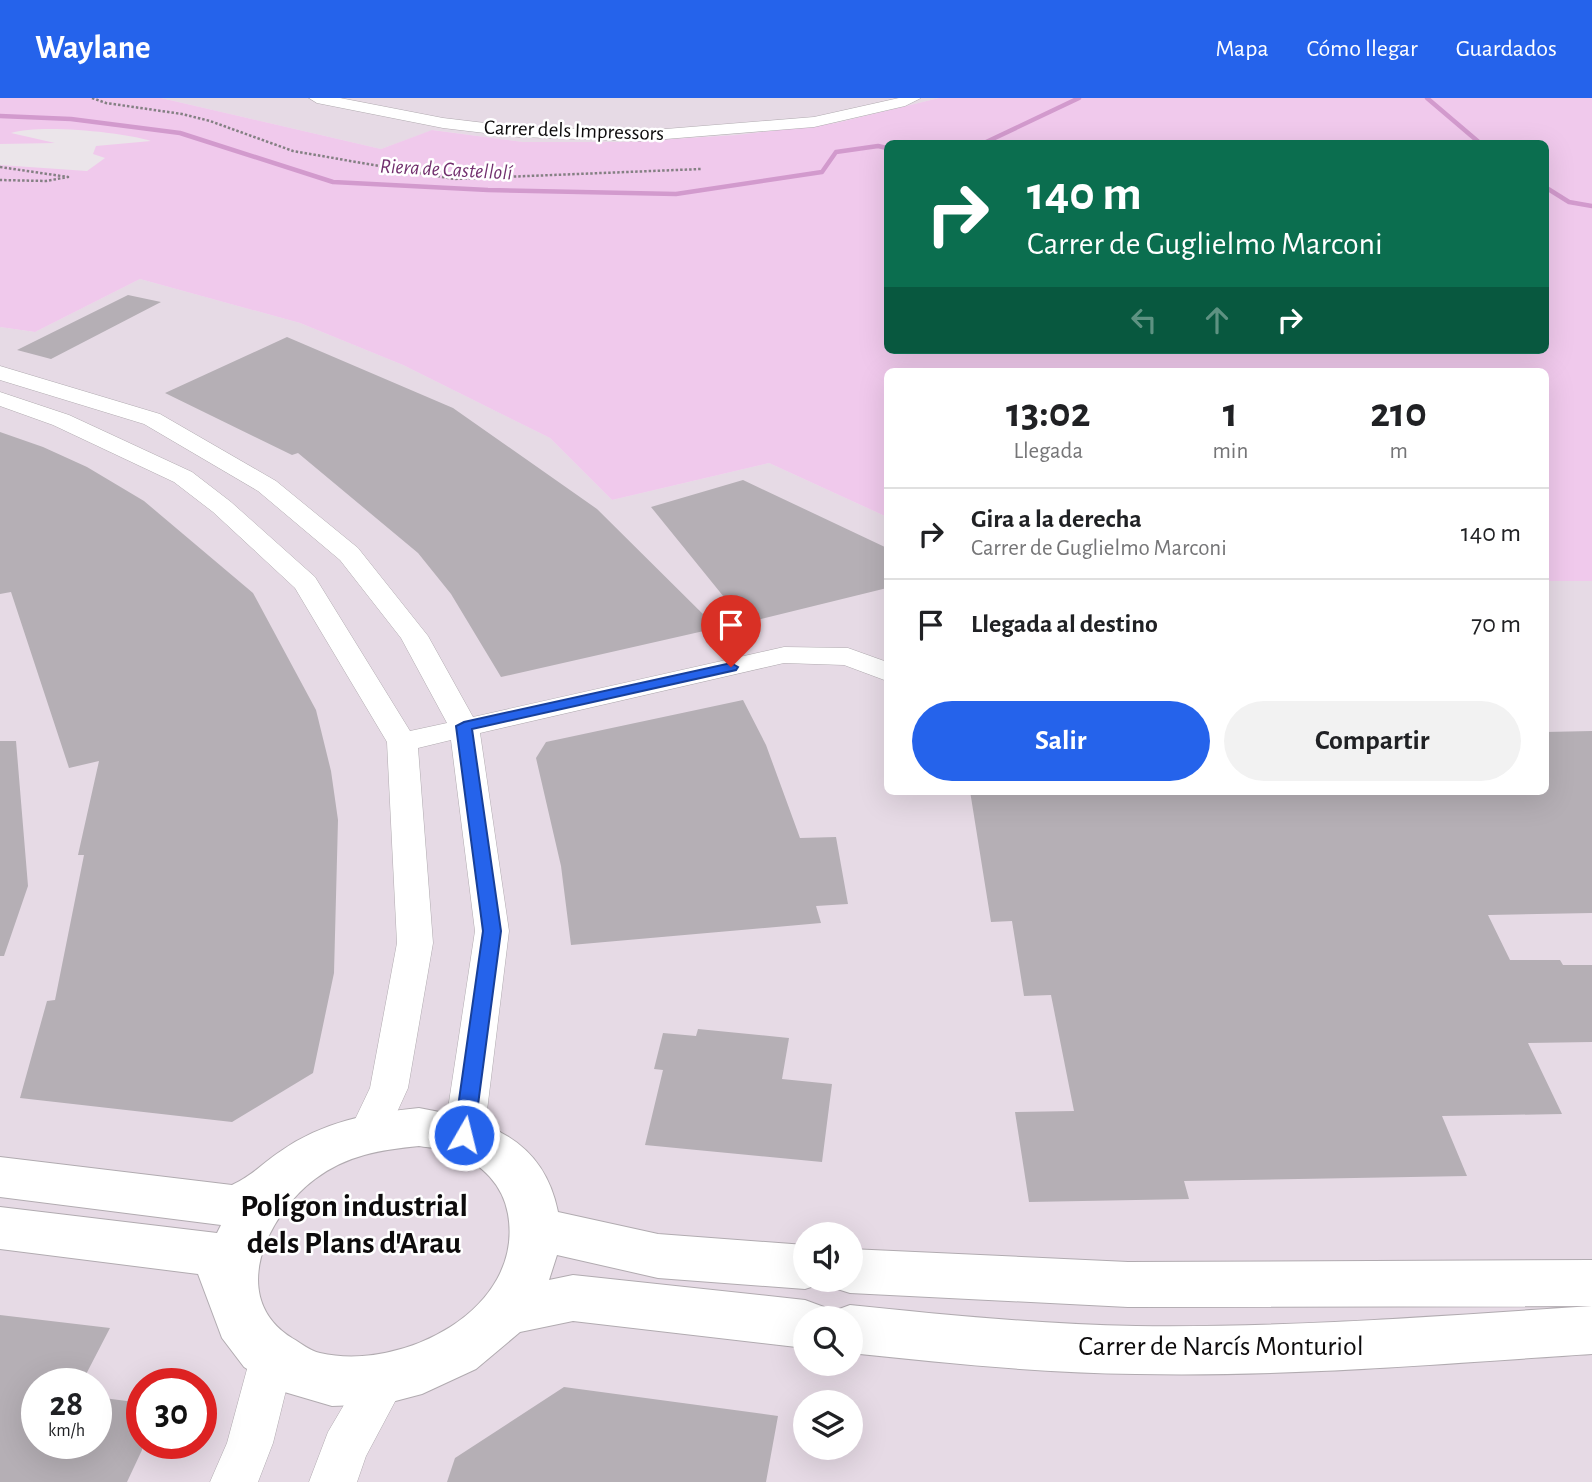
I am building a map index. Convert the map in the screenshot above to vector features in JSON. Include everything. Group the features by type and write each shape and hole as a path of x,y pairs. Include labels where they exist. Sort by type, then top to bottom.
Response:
{"street":[{"name":"Carrer dels Impressors","path":"317,98 443,123 519,132 641,136 814,122 913,98"},
{"path":"0,373 152,419 267,486 349,554 414,636 464,726 492,931 464,1135"},
{"path":"0,399 61,419 183,477 197,488 306,583 402,742 415,943 389,1088 369,1132"},
{"path":"197,488 241,470"},
{"path":"402,742 784,655 848,657 884,671"},
{"path":"419,1127 464,1135 494,1150 516,1171 531,1198 537,1229 529,1271 505,1312 471,1343 430,1366 384,1380 342,1382 304,1374 272,1358 251,1338 236,1314 231,1287 233,1254 241,1232 267,1191 296,1165 331,1144 369,1132 419,1127"},
{"path":"0,1177 236,1206 267,1191"},
{"path":"0,1228 215,1254 231,1287"},
{"path":"537,1229 658,1256 793,1266"},
{"path":"863,1272 935,1278 1128,1285 1308,1287 1592,1283"},
{"path":"505,1312 573,1298 793,1323"},
{"name":"Carrer de Narcís Monturiol","path":"863,1330 1136,1350 1325,1347 1592,1331"},
{"path":"234,1482 250,1443 272,1358"},
{"path":"333,1482 345,1448 384,1380"}],"path":[{"path":"92,98 106,103 182,114 210,121 293,151 454,179 701,169"},
{"path":"0,167 68,177 46,181 0,180"}],"shaded area":[{"path":"0,98 161,98 381,149 432,130 523,142 623,142 737,135 836,123 939,98 1592,98 1592,581 1549,581 1549,368 884,368 884,516 769,463 612,500 550,438 403,365 300,323 140,279 35,332 0,327 0,165 87,171 105,158 93,154 96,146 151,141 102,132 60,129 11,133 55,143 0,144"},
{"path":"161,98 939,98 836,123 738,135 623,142 523,142 433,130 381,149"},
{"path":"140,279 300,323 403,365 550,438 612,500 769,463 884,516 884,795 1549,795 1549,581 1592,581 1592,1482 0,1482 0,327 35,332"}],"building":[{"path":"128,295 161,302 51,359 17,350"},
{"path":"287,337 453,408 597,509 717,628 501,677 451,594 418,553 298,453 292,455 165,393"},
{"path":"0,432 43,447 87,467 144,501 253,593 316,710 331,771 338,820 334,973 313,1073 232,1122 20,1098 47,1001 55,1000 84,855 78,855 99,761 69,768 11,592 0,594"},
{"path":"743,480 884,547 884,589 745,623 651,507"},
{"path":"743,700 766,745 800,838 836,837 848,904 816,906 821,923 571,945 561,866 536,758 546,742"},
{"path":"1592,731 1592,913 1488,915 1510,960 1560,960 1563,965 1592,965 1592,1042 1528,1043 1562,1114 1442,1116 1467,1176 1184,1181 1189,1199 1029,1202 1015,1112 1074,1111 1051,995 1024,996 1012,921 991,922 971,795 1549,795 1549,732"},
{"path":"0,741 16,741 28,886 4,956 0,956"},
{"path":"698,1029 789,1038 782,1079 832,1084 822,1162 645,1145 663,1070 654,1069 663,1033 696,1036"},
{"path":"0,1315 110,1328 89,1368 21,1368 21,1459 112,1459 112,1399 126,1401 126,1459 138,1459 127,1482 0,1482"},
{"path":"564,1387 778,1416 766,1482 447,1482 455,1458"}],"waterway":[{"name":"Riera de Castellolí","path":"990,140 1079,98"},
{"name":"Riera de Castellolí","path":"1427,98 1476,140"},
{"name":"Riera de Castellolí","path":"0,116 71,119 180,133 333,182 488,190 676,194 822,172 836,152 884,147"},
{"name":"Riera de Castellolí","path":"1549,190 1569,202 1592,206"}],"district":[{"name":"Polígon industrial dels Plans d'Arau","path":"354,1224"}],"route":[{"path":"464,1135 492,931 464,726 731,667"}]}
